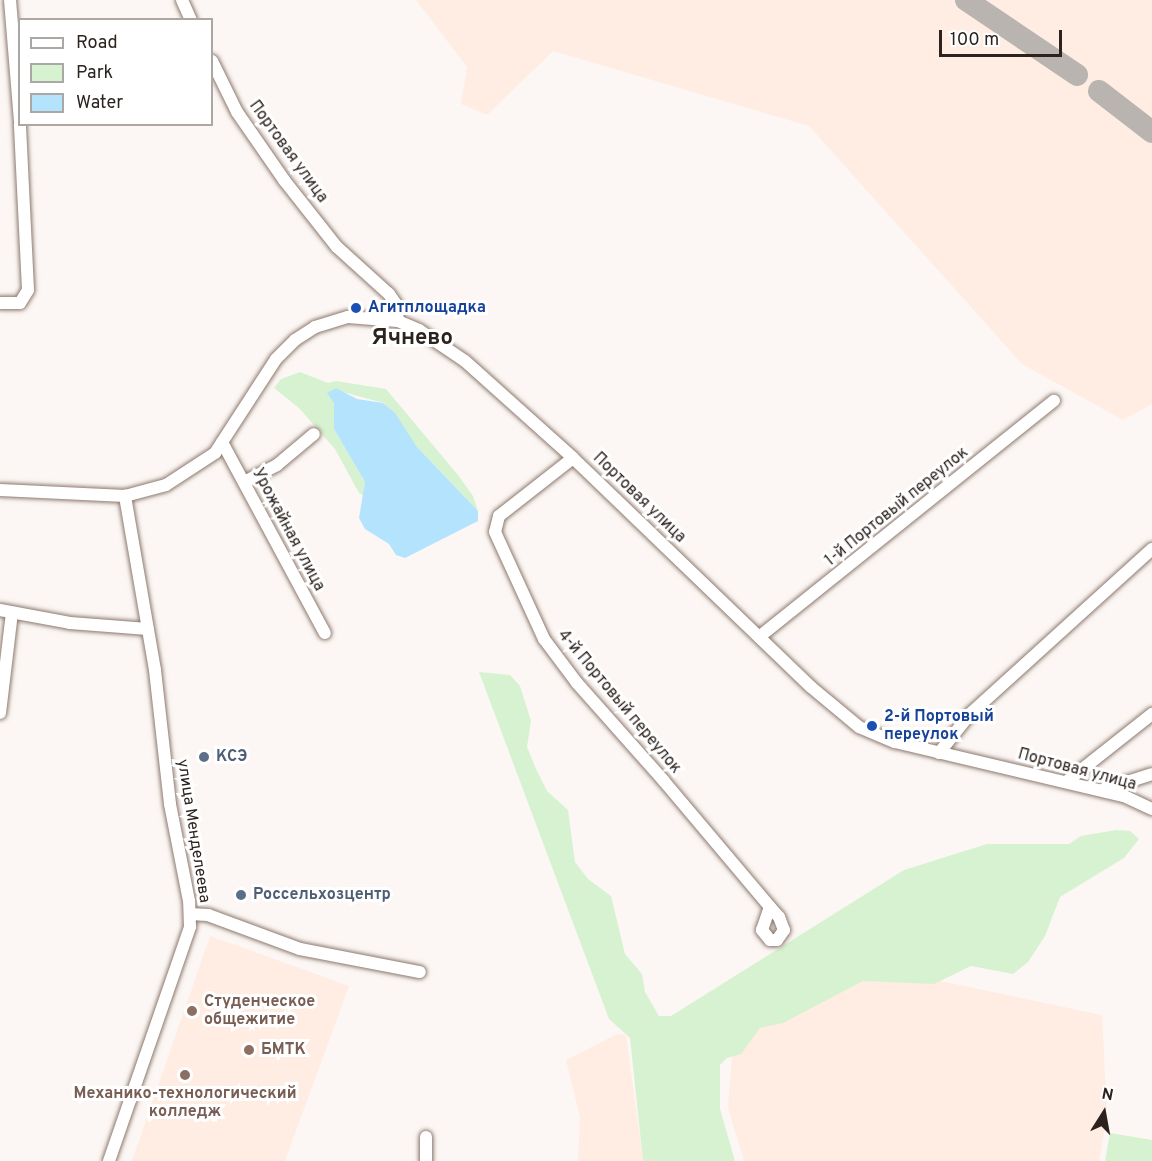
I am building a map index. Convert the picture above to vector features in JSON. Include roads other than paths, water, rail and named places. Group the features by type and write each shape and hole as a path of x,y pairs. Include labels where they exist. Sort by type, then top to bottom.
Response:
{"street":[{"path":"10,0 18,98"},
{"path":"182,0 190,18"},
{"name":"Портовая улица","path":"213,63 237,112 284,180 337,247 389,294 396,304 398,321 427,335 465,361 573,458 759,638 859,727 895,742 1124,795 1152,809"},
{"path":"0,303 20,303 28,290 20,126"},
{"path":"0,490 125,496 179,479 204,462 222,442 276,359 295,340 315,327 348,317 398,321"},
{"name":"1-й Портовый переулок","path":"759,638 1054,401"},
{"path":"244,482 277,465 314,434"},
{"name":"Урожайная улица","path":"222,442 325,633"},
{"name":"4-й Портовый переулок","path":"573,458 499,516 495,532 544,639 770,907"},
{"name":"улица Менделеева","path":"109,1161 190,927 190,914 170,804 148,629 125,496"},
{"path":"939,753 970,714 1152,549"},
{"path":"0,713 6,612 70,623 148,629"},
{"path":"1066,782 1152,714"},
{"path":"1101,790 1152,774"},
{"path":"190,914 208,915 300,949 420,972"},
{"path":"426,1137 426,1161"}],"water":[{"path":"336,388 357,399 383,403 395,413 417,447 478,511 478,521 405,558 396,555 389,544 365,529 359,518 365,482 334,429 334,403 327,393"}],"place":[{"name":"Агитплощадка","path":"356,308"},
{"name":"2-й Портовый переулок","path":"872,726"},
{"name":"КСЭ","path":"204,757"},
{"name":"Россельхозцентр","path":"241,895"},
{"name":"Студенческое общежитие","path":"192,1011"},
{"name":"БМТК","path":"249,1050"},
{"name":"Механико-технологический колледж","path":"185,1075"}],"district":[{"name":"Ячнево","path":"412,339"}]}
